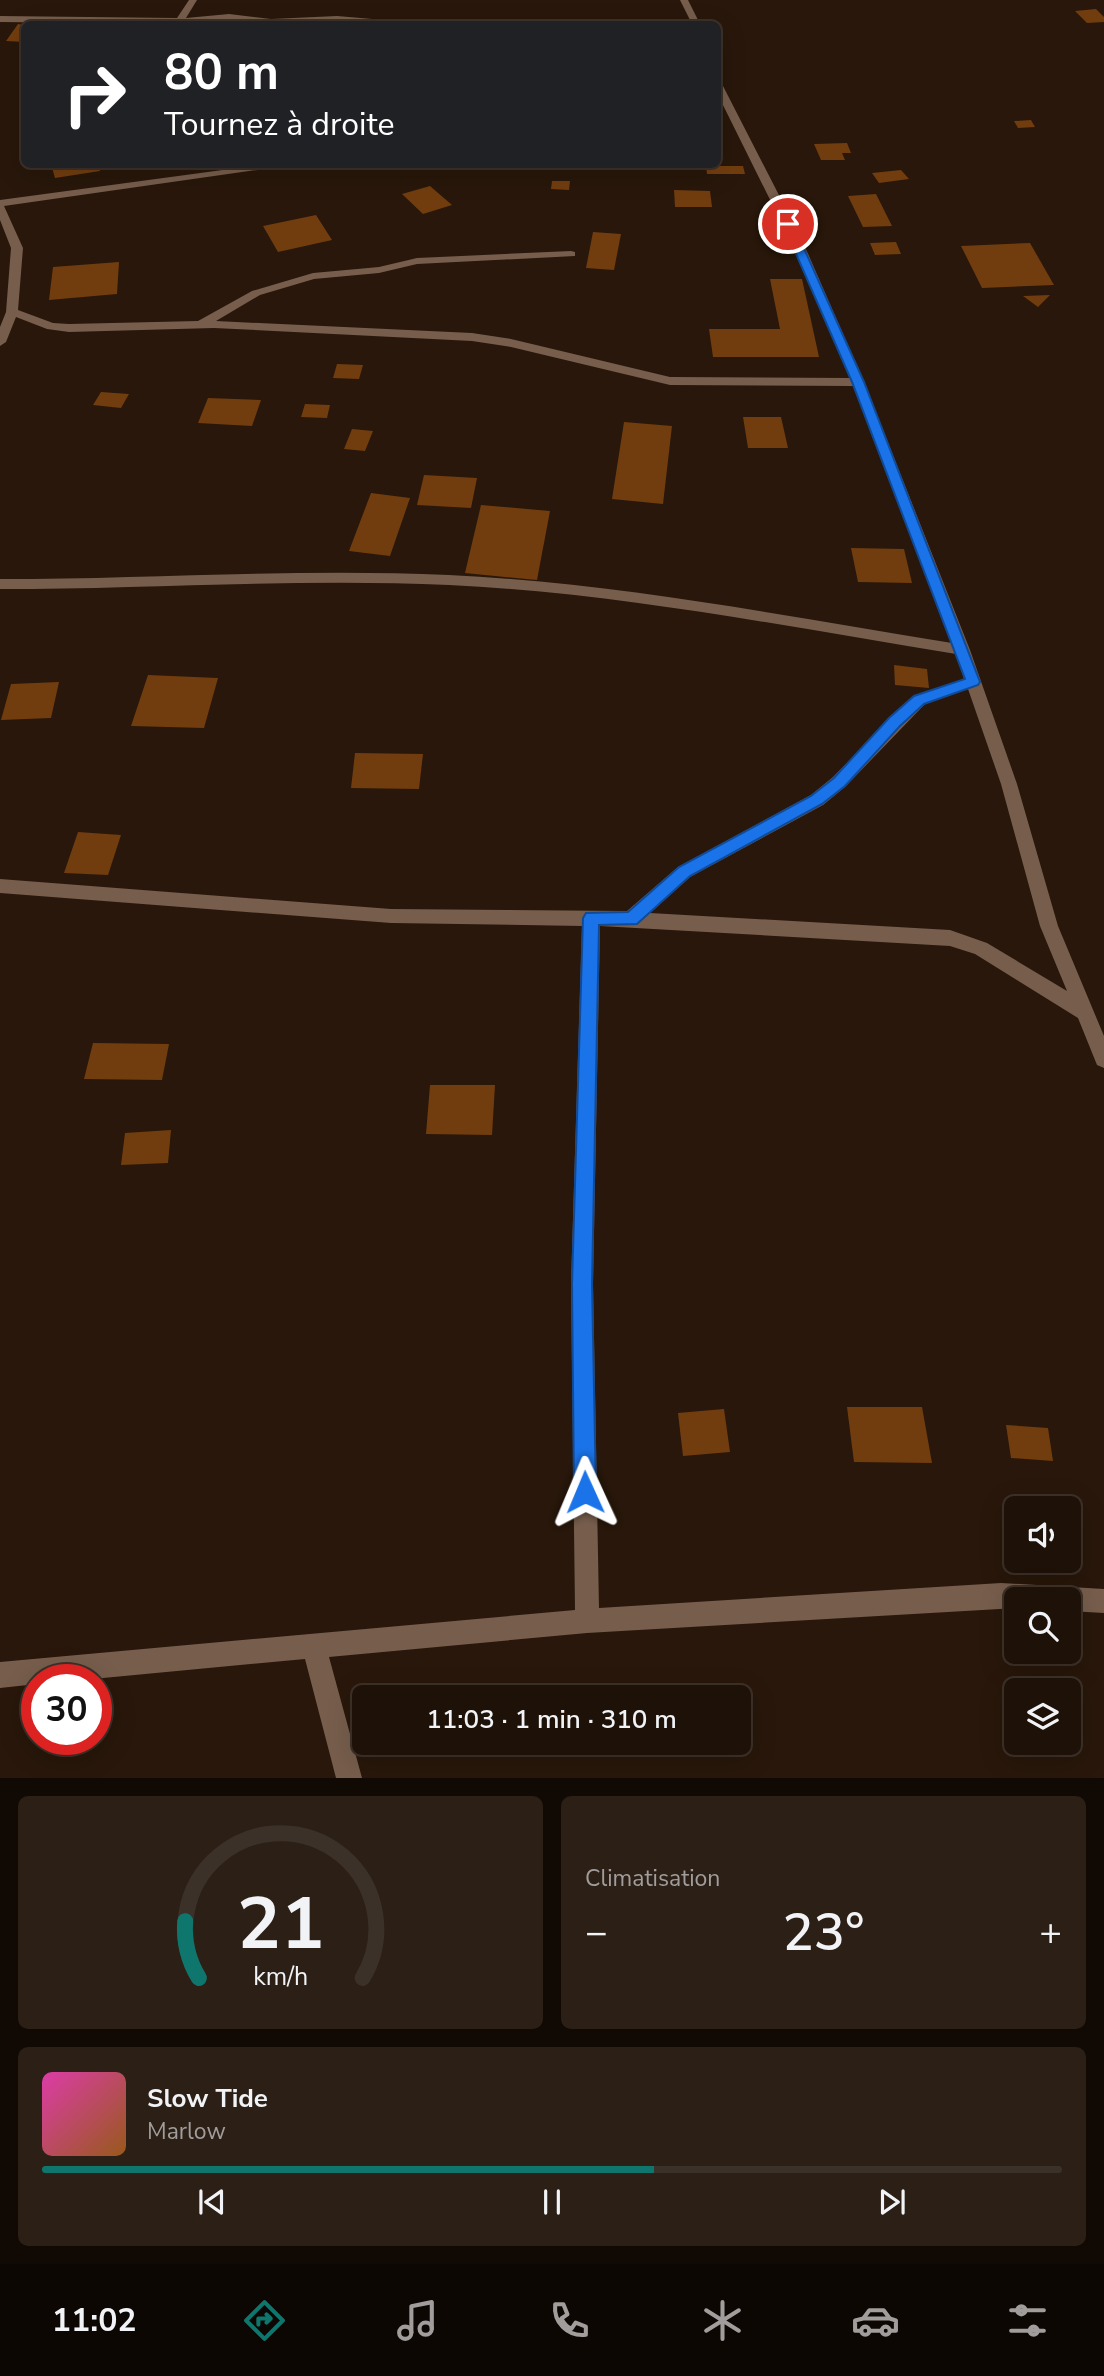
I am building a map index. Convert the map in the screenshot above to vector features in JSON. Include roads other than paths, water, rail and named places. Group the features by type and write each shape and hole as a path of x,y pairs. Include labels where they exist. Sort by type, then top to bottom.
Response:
{"street":[{"path":"179,21 192,0"},
{"path":"684,0 694,21"},
{"path":"195,21 229,17 255,21"},
{"path":"0,19 89,21"},
{"path":"287,21 361,21"},
{"path":"721,97 796,240 858,382 962,650 1009,784 1049,926 1104,1059"},
{"path":"0,342 12,312 17,248 0,205 197,170 229,168"},
{"path":"201,324 256,293 313,276 379,270 417,261 571,254"},
{"path":"12,312 43,324 69,328 201,324 472,337 670,380 858,382"},
{"path":"0,584 327,576 452,580 615,595 962,650"},
{"path":"631,919 684,872 817,800 839,782 919,700 973,682"},
{"path":"0,886 391,916 631,919 950,939 981,948 1084,1012"},
{"path":"587,1621 582,1284 591,918"},
{"path":"0,1675 587,1621 1001,1595 1104,1601"},
{"path":"314,1646 349,1777"}]}
